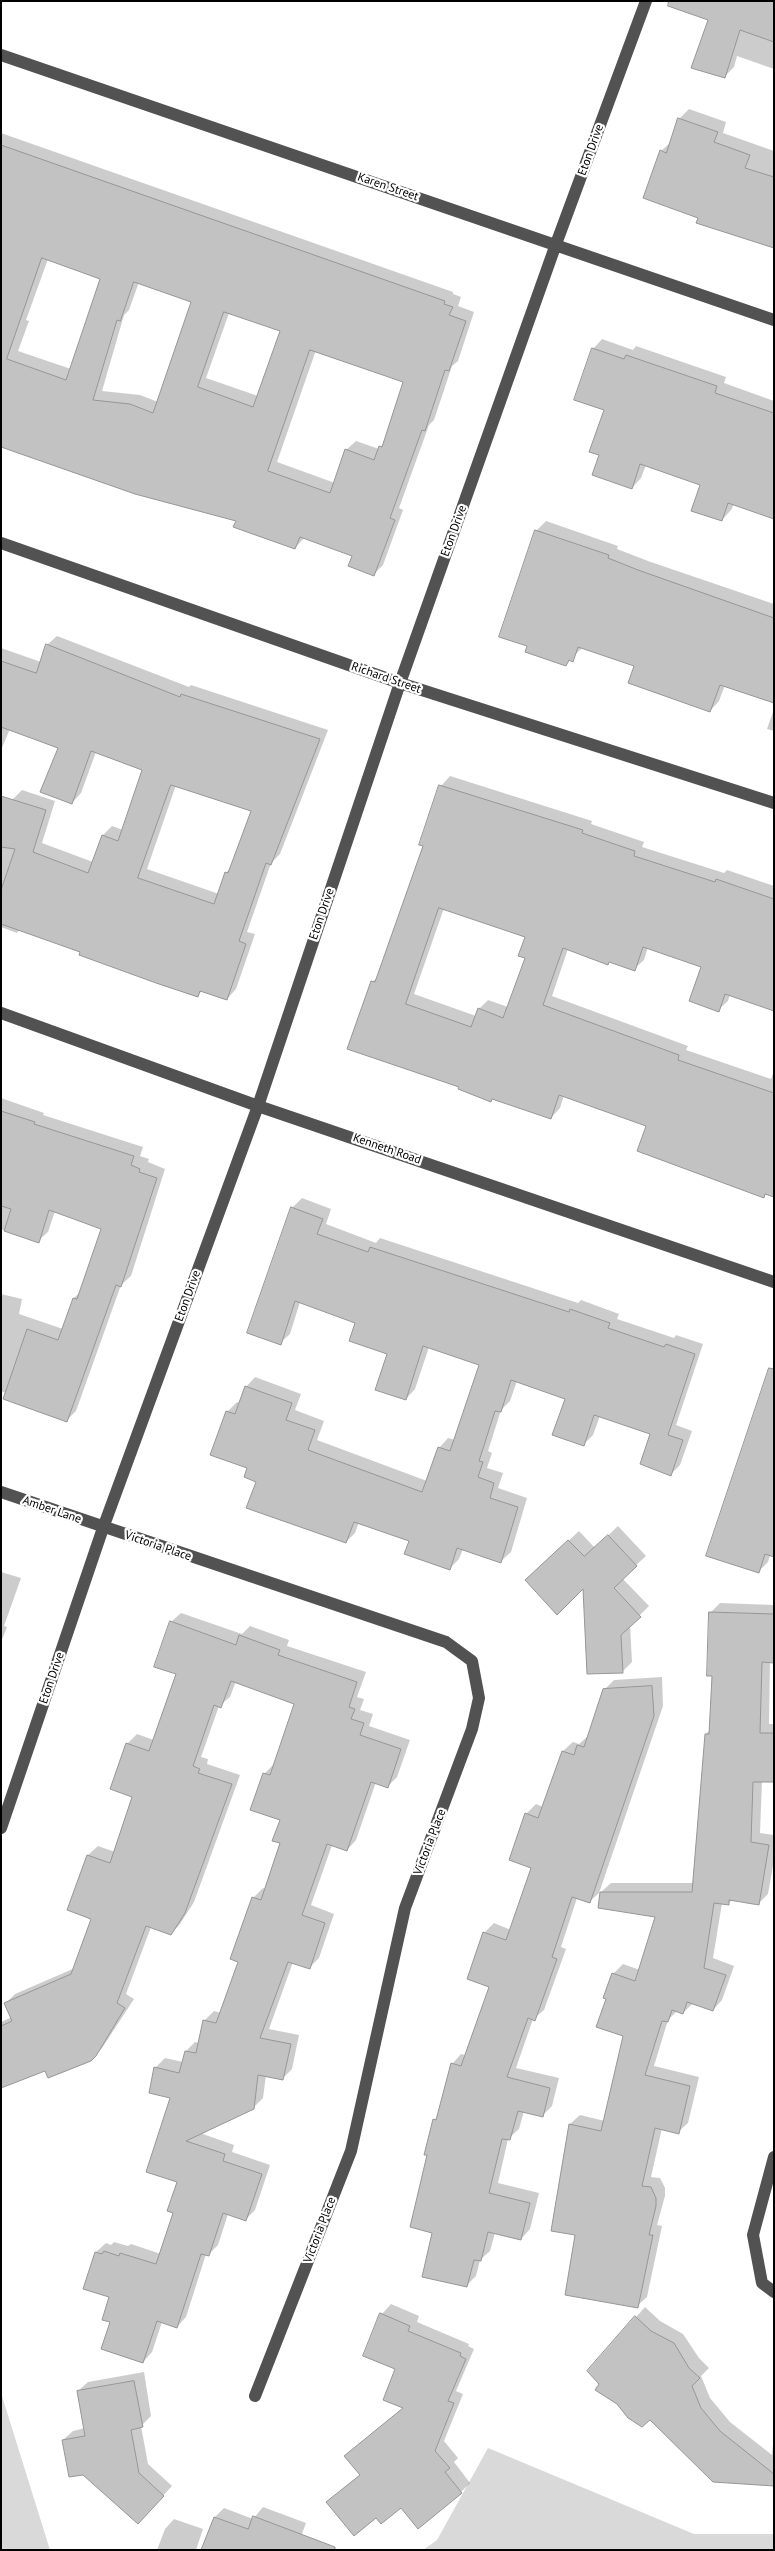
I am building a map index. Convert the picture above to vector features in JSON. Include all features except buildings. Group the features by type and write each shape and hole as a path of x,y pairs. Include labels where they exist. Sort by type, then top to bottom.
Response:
{"street":[{"name":"Eton Drive","path":"1,1828 103,1528 258,1106 400,683 556,244 646,1"},
{"name":"Karen Street","path":"1,56 774,320"},
{"name":"Richard Street","path":"1,543 400,683 774,803"},
{"name":"Kenneth Road","path":"1,1013 258,1106 774,1282"},
{"name":"Amber Lane","path":"1,1492 103,1528"},
{"name":"Victoria Place","path":"103,1528 446,1642 472,1661 479,1698 472,1729 405,1908 351,2151 255,2396"},
{"path":"774,2156 753,2235 762,2282 774,2292"}],"shaded area":[{"path":"1,2393 50,2550 1,2550"},
{"path":"488,2448 694,2534 774,2534 774,2550 423,2550 437,2540"}]}
